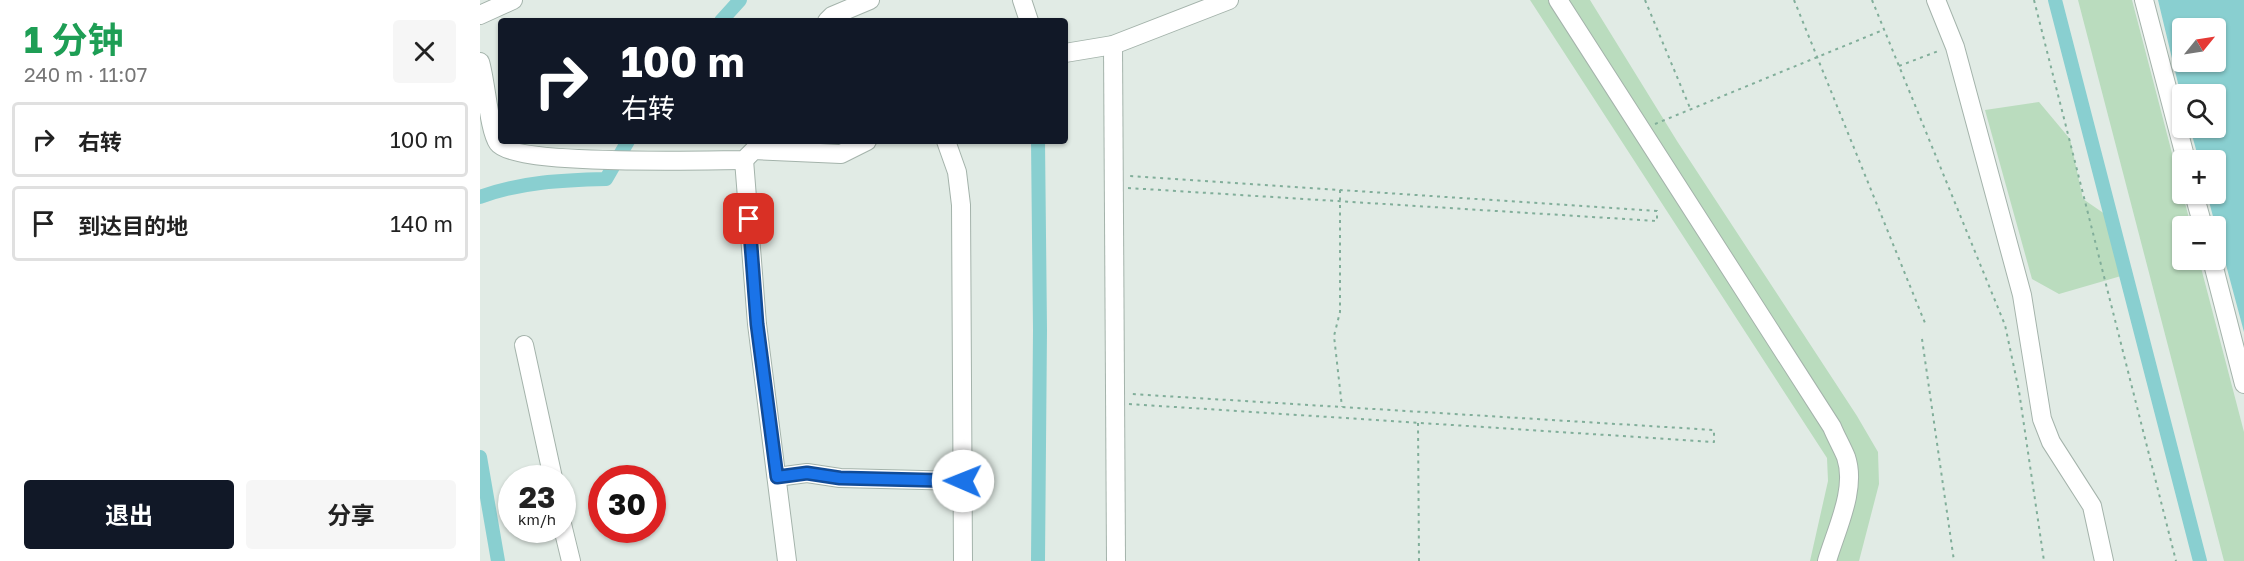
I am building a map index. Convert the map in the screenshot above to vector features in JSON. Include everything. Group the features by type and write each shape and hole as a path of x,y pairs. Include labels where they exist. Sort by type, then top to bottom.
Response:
{"street":[{"path":"480,15 513,0"},
{"path":"830,18 870,0"},
{"path":"1022,0 1028,18"},
{"path":"1068,52 1113,45 1229,0"},
{"path":"1558,0 1832,428 1846,458 1849,477 1846,498 1827,561"},
{"path":"1936,0 1955,47 2022,295 2042,418 2051,442 2092,506 2104,561"},
{"path":"2144,0 2183,150"},
{"path":"1113,45 1116,561"},
{"path":"480,62 486,82 493,130 498,144 506,149 531,155 628,160 744,160 754,150 841,154 861,144"},
{"path":"947,144 957,172 961,205 963,561"},
{"path":"744,160 757,324 787,561"},
{"path":"2215,270 2244,384"},
{"path":"524,345 550,465"},
{"path":"777,477 807,473 840,478 963,481"},
{"path":"566,543 570,561"}],"path":[{"path":"1646,0 1690,108"},
{"path":"1794,0 1924,324"},
{"path":"1872,0 2005,325 2017,380 2044,561"},
{"path":"2034,0 2176,561"},
{"path":"1643,132 1690,108 1884,30"},
{"path":"1899,66 1934,52 1955,47"},
{"path":"1115,181 1340,190 1657,210 1657,221 1339,201 1115,181"},
{"path":"1340,190 1340,312 1334,336 1342,407"},
{"path":"1922,339 1954,561"},
{"path":"1116,398 1342,407 1714,430 1714,442 1116,398"},
{"path":"1418,422 1419,561"}],"green space":[{"path":"1530,0 1590,0 1677,141 1857,416 1878,452 1879,484 1859,561 1810,561 1828,481 1827,458"},
{"path":"2078,0 2132,0 2172,153 2172,204 2185,204 2188,216 2172,216 2172,270 2202,270 2244,432 2244,561 2224,561"},
{"path":"2039,102 2070,139 2083,199 2115,221 2128,274 2059,294 2032,279 1985,110"}],"water":[{"path":"2158,0 2244,0 2244,332 2226,265 2226,216 2213,216 2210,204 2226,204 2226,150 2196,150 2193,138 2226,138 2226,84 2178,84 2175,72 2226,72 2226,18 2172,18 2172,58"}],"waterway":[{"path":"724,18 740,0"},
{"path":"2055,0 2200,561"},
{"path":"480,197 526,185 606,179 626,144"},
{"path":"1038,144 1040,330 1038,561"},
{"path":"480,457 498,561"}],"route":[{"path":"749,219 757,324 777,477 807,473 840,478 963,481"}]}
